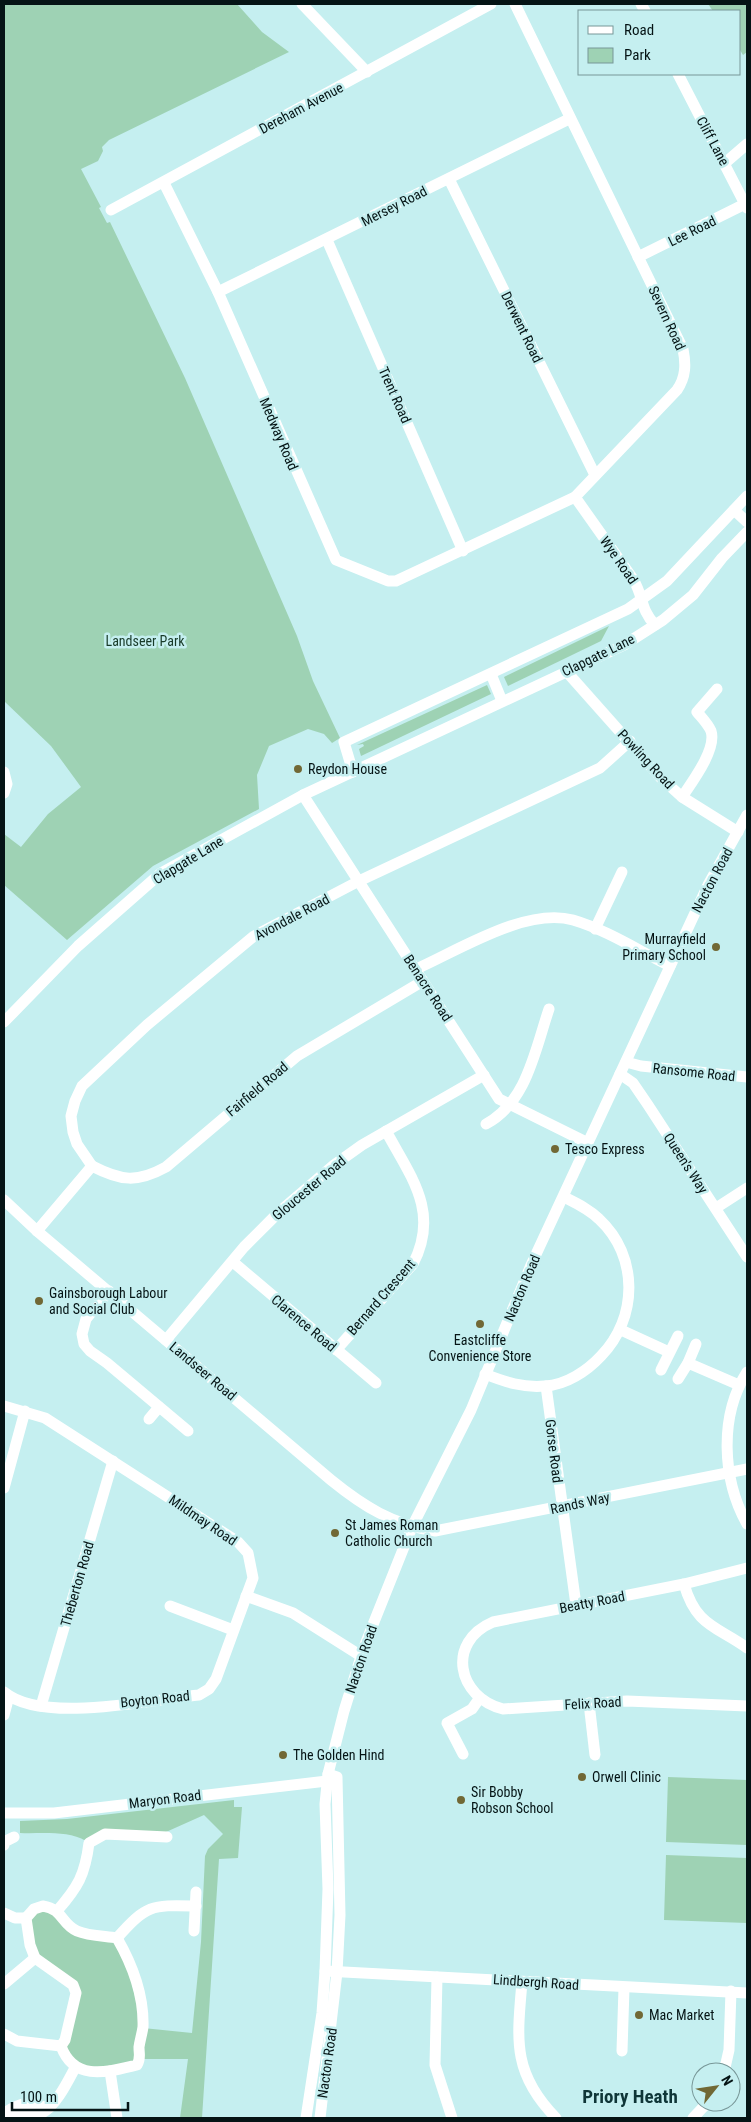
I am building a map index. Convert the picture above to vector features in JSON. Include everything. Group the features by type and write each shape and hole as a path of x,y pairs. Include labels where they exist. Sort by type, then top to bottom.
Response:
{"street":[{"path":"302,4 368,72"},
{"name":"Dereham Avenue","path":"111,210 164,183 491,4"},
{"name":"Severn Road","path":"463,551 575,497 676,390 684,376 685,358 683,349 569,119 515,4"},
{"name":"Cliff Lane","path":"679,75 746,206"},
{"name":"Mersey Road","path":"218,292 327,240 569,119"},
{"path":"725,162 747,144"},
{"name":"Derwent Road","path":"448,179 596,475"},
{"name":"Medway Road","path":"164,183 218,292 336,560 388,581 396,581 463,551"},
{"name":"Lee Road","path":"638,257 746,206"},
{"name":"Trent Road","path":"327,240 463,551"},
{"name":"Clapgate Lane","path":"353,772 344,742 628,609 666,581 747,496"},
{"name":"Wye Road","path":"575,497 640,589 646,615 655,625"},
{"path":"734,510 747,522"},
{"name":"Clapgate Lane","path":"4,1022 78,946 161,873 303,795 624,645 655,625 693,595 722,558 747,532"},
{"name":"Powling Road","path":"566,671 661,778 682,797 738,832"},
{"path":"490,674 502,701"},
{"path":"682,797 709,753 712,741 710,730 697,712 717,689"},
{"name":"Avondale Road","path":"92,1166 77,1144 71,1116 82,1086 147,1025 254,936 358,881 600,768 630,741"},
{"path":"4,772 7,784 4,793"},
{"name":"Benacre Road","path":"303,795 499,1099 588,1143"},
{"name":"Nacton Road","path":"306,2118 322,2013 325,1971 328,1889 327,1778 344,1710 361,1656 412,1527 451,1452 531,1265 708,885 747,815"},
{"path":"595,929 622,872"},
{"path":"416,970 520,922 551,917 572,920 595,929 670,966"},
{"name":"Fairfield Road","path":"92,1166 108,1174 136,1179 152,1175 166,1167 298,1056 423,980"},
{"path":"486,1124 496,1118 502,1110 510,1106 526,1081 549,1009"},
{"name":"Ransome Road","path":"626,1062 641,1066 747,1077"},
{"name":"Ransome Road","path":"633,1083 635,1073 641,1066"},
{"name":"Queen's Way","path":"620,1074 633,1083 747,1257"},
{"name":"Gloucester Road","path":"166,1340 259,1231 301,1192 334,1165 386,1131 484,1075"},
{"name":"Bernard Crescent","path":"336,1350 413,1264 425,1233 424,1213 420,1196 386,1131"},
{"path":"37,1231 92,1166"},
{"path":"716,1208 747,1188"},
{"path":"485,1374 518,1385 546,1386 567,1380 588,1368 614,1342 621,1330 628,1306 629,1281 621,1249 608,1228 598,1217 564,1197"},
{"name":"Landseer Road","path":"4,1200 37,1231 359,1503 380,1515 412,1527"},
{"name":"Clarence Road","path":"233,1262 376,1383"},
{"path":"109,1291 83,1325 84,1344 188,1432"},
{"path":"621,1330 669,1352"},
{"path":"661,1370 678,1336"},
{"path":"678,1379 688,1363 696,1344"},
{"path":"688,1363 739,1385"},
{"path":"747,1372 739,1385 728,1427 727,1449 735,1495 747,1524"},
{"name":"Gorse Road","path":"546,1386 576,1605"},
{"name":"Mildmay Road","path":"4,1406 45,1418 238,1542 248,1553 252,1578 246,1596"},
{"path":"149,1419 160,1407"},
{"path":"4,1488 25,1411"},
{"name":"Theberton Road","path":"41,1706 113,1461"},
{"name":"Rands Way","path":"412,1527 435,1531 747,1469"},
{"name":"Beatty Road","path":"479,1699 469,1686 462,1666 465,1648 470,1639 484,1626 492,1622 684,1584 747,1568"},
{"path":"684,1584 688,1598 710,1626 747,1648"},
{"path":"246,1596 293,1613 361,1656"},
{"name":"Boyton Road","path":"7,1694 41,1706 64,1710 199,1694 209,1689 216,1679 246,1596"},
{"path":"170,1606 233,1630"},
{"path":"4,1715 7,1694"},
{"path":"462,1754 447,1723 472,1709 479,1699"},
{"name":"Felix Road","path":"479,1699 490,1706 503,1709 627,1701 747,1706"},
{"path":"589,1703 595,1755"},
{"name":"Nacton Road","path":"320,2118 337,1972 340,1915 337,1777 327,1778"},
{"name":"Maryon Road","path":"4,1813 54,1813 327,1778"},
{"path":"58,1911 72,1895 82,1878 89,1843 105,1834 167,1837"},
{"path":"4,1845 4,1842 14,1837"},
{"path":"194,1931 196,1892"},
{"path":"117,1938 141,1913 158,1905 196,1906"},
{"path":"4,1913 14,1918 26,1918 34,1909 43,1906 58,1911 67,1925 76,1931 117,1938"},
{"path":"26,1918 30,1945 35,1958 74,1985 76,1993 65,2040 61,2046"},
{"path":"73,2072 110,2071 137,2065 140,2059 139,2047 142,2028 141,1996 117,1938"},
{"path":"4,1984 35,1958"},
{"name":"Lindbergh Road","path":"325,1971 747,1993"},
{"path":"437,1977 435,2065 452,2118"},
{"path":"522,1982 519,2017 520,2059 534,2093 556,2118"},
{"path":"622,2051 624,1988"},
{"path":"726,2062 729,2050 731,1991"},
{"path":"4,2034 17,2041 61,2046"},
{"path":"61,2046 73,2072"},
{"path":"110,2071 117,2118"},
{"path":"15,2118 35,2115 49,2108 73,2072"},
{"path":"6,2118 6,2112 18,2104 27,2102 49,2108"}],"green space":[{"name":"Landseer Park","path":"4,4 237,4 262,32 289,52 109,140 102,147 103,151 98,161 81,169 101,207 99,208 107,223 110,222 185,378 297,636 313,681 340,738 332,743 324,734 308,729 269,746 257,775 259,809 153,866 67,940 4,885 4,834 21,847 48,814 81,787 51,746 4,701"},
{"path":"708,4 747,4 747,52 743,55 741,52 741,10 712,10"},
{"path":"609,626 601,641 508,686 504,677"},
{"path":"487,685 491,694 361,756 359,749 364,746 363,744 357,745"},
{"path":"668,1777 747,1780 747,1845 666,1842"},
{"path":"234,1800 234,1807 242,1807 238,1858 219,1859 202,2118 180,2118 188,2059 141,2059 89,2072 63,2051 76,1993 35,1958 26,1918 43,1906 67,1925 117,1938 123,1948 143,2028 192,2033 201,1942 205,1856 208,1849 223,1834 204,1815 166,1832 86,1841 71,1835 20,1833 20,1821 67,1819"},
{"path":"666,1855 747,1858 747,1923 664,1920"}],"place":[{"name":"Reydon House","path":"298,769"},
{"name":"Murrayfield Primary School","path":"716,947"},
{"name":"Tesco Express","path":"555,1149"},
{"name":"Gainsborough Labour and Social Club","path":"39,1301"},
{"name":"Eastcliffe Convenience Store","path":"480,1324"},
{"name":"St James Roman Catholic Church","path":"335,1533"},
{"name":"The Golden Hind","path":"283,1755"},
{"name":"Orwell Clinic","path":"582,1777"},
{"name":"Sir Bobby Robson School","path":"461,1800"},
{"name":"Mac Market","path":"639,2015"}],"district":[{"name":"Priory Heath","path":"630,2096"}]}
